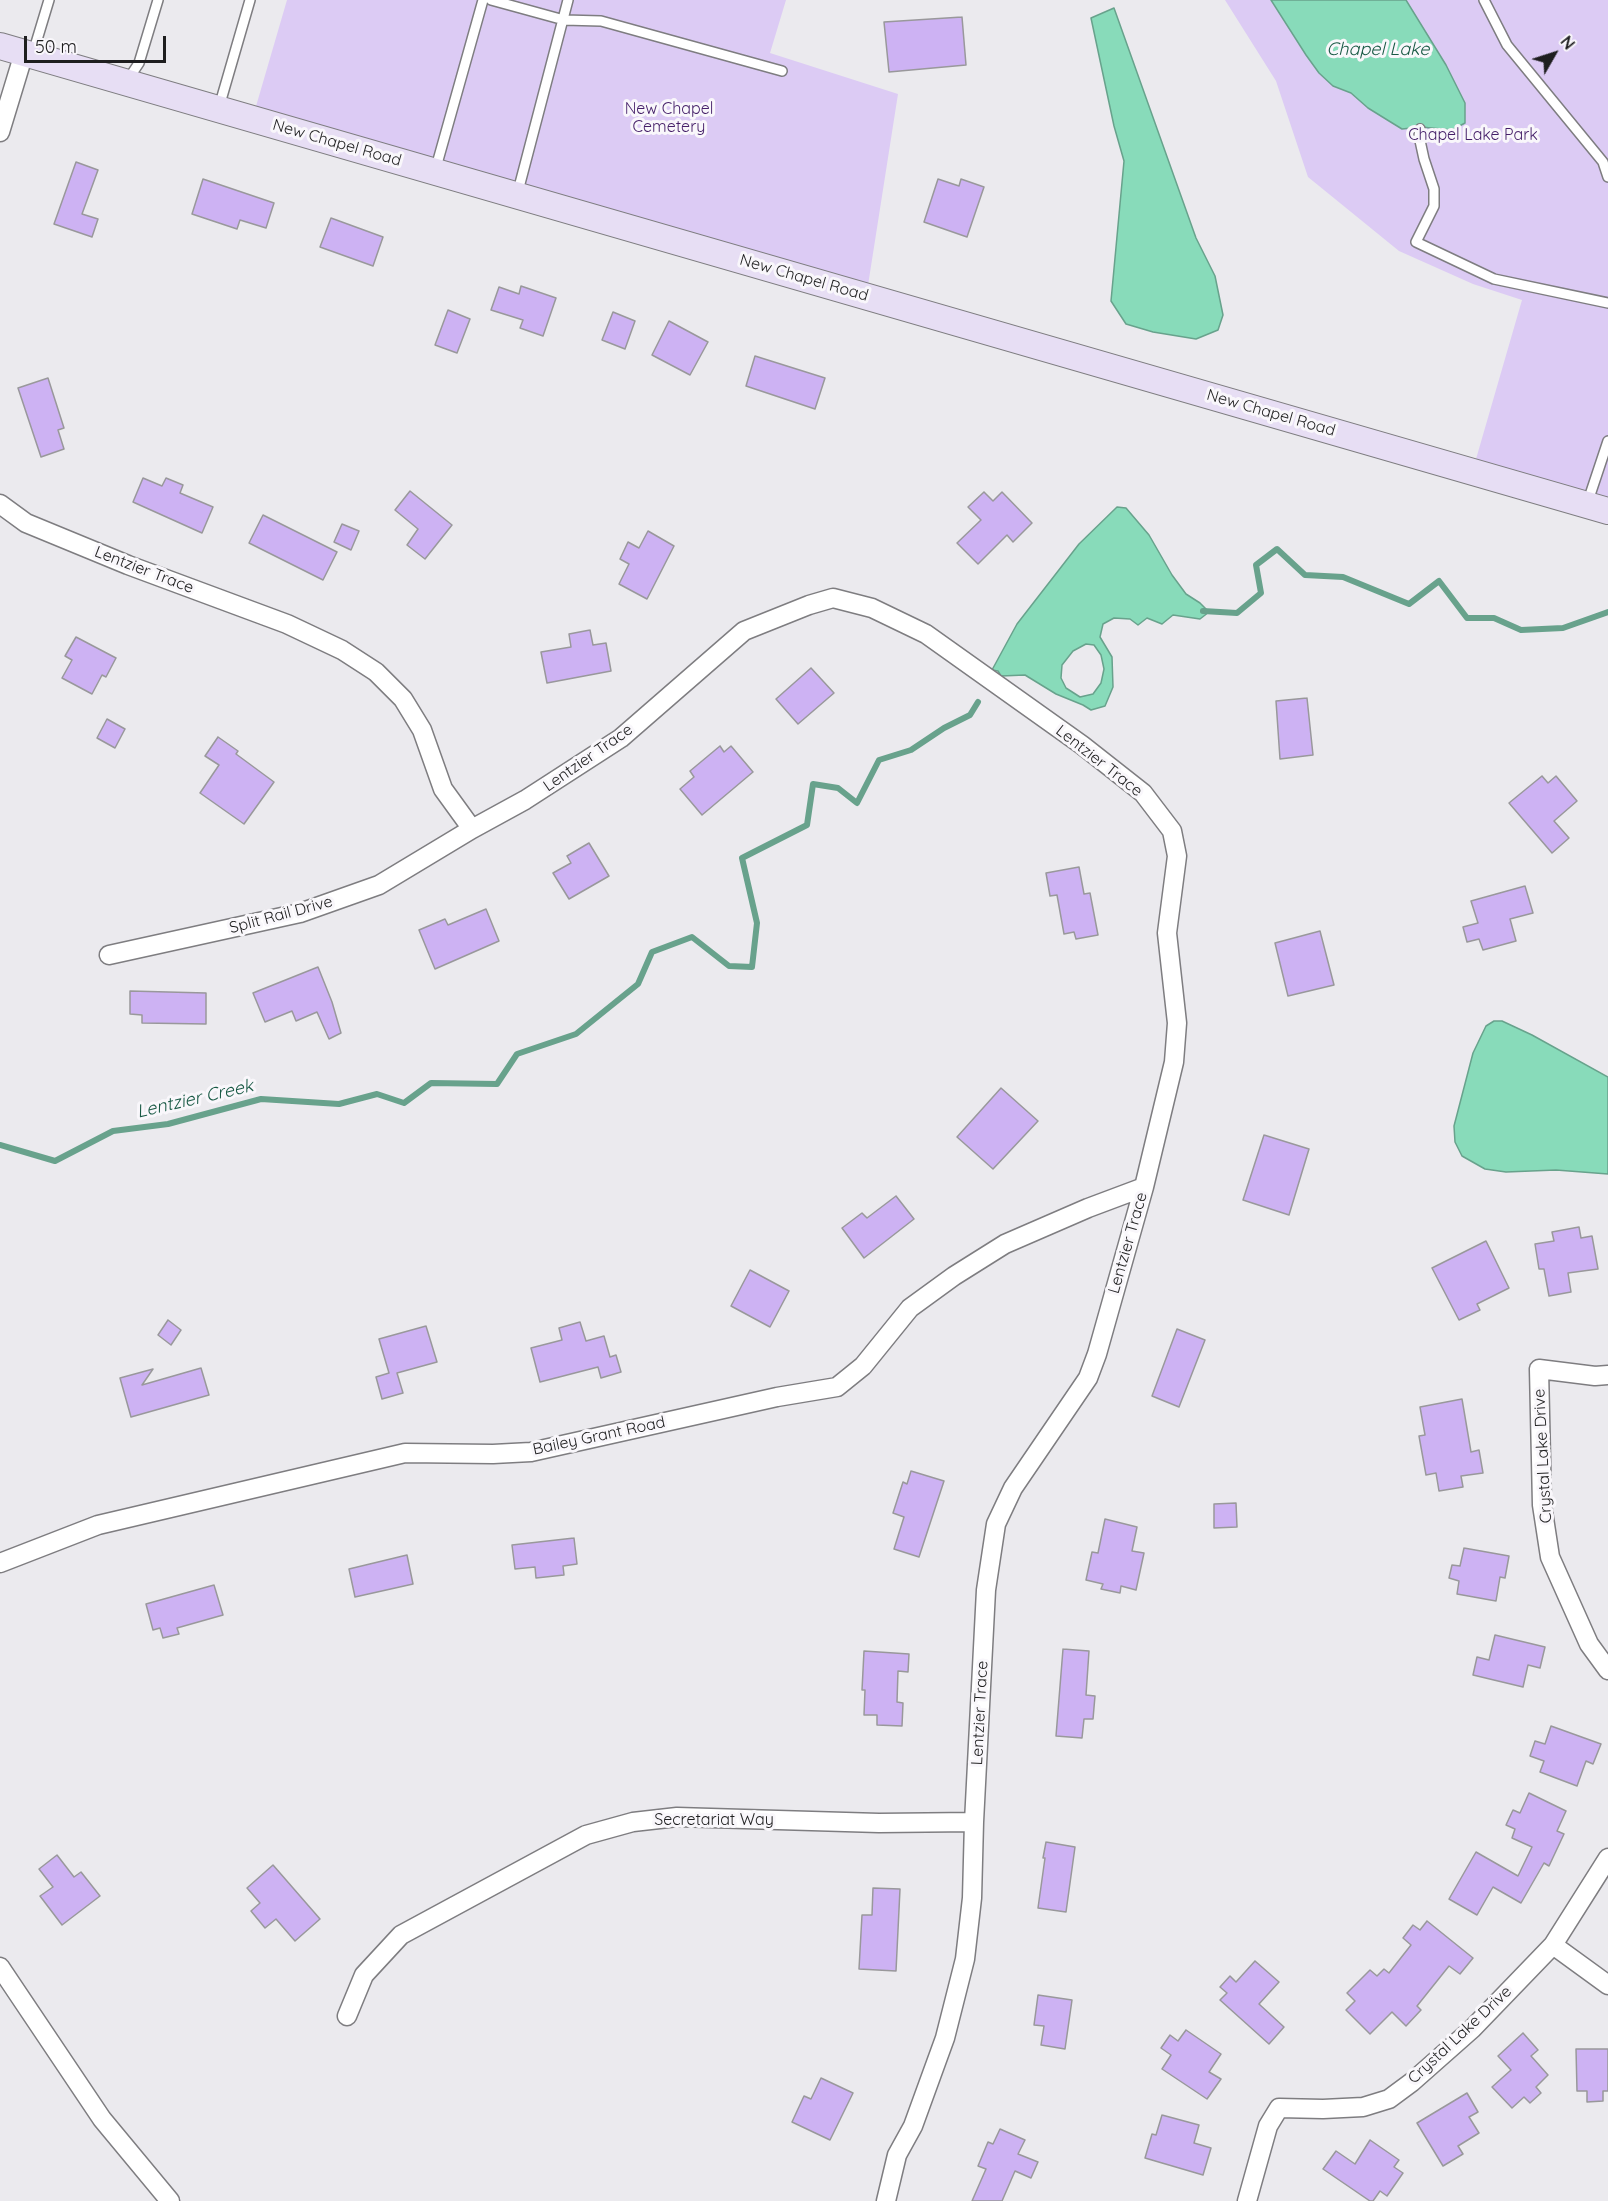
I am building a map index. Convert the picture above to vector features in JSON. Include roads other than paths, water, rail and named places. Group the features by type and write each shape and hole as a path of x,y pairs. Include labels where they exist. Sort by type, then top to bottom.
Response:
{"street":[{"name":"New Chapel Road","path":"19,51 1598,508"},
{"path":"0,132 19,51"},
{"name":"Lentzier Trace","path":"0,504 26,523 128,565 287,624 342,650 376,672 403,699 422,730 443,789 472,829 525,800 621,738 744,631 833,598 872,608 926,634 1082,745 1137,788 1172,831 1178,856 1167,933 1177,1023 1174,1062 1144,1187 1097,1354 1088,1378 1013,1488 996,1524 986,1590 972,1898 966,1959 945,2038 913,2126 897,2155 886,2201"},
{"name":"Split Rail Drive","path":"109,955 300,913 379,885 472,829"},
{"name":"Bailey Grant Road","path":"0,1563 98,1525 405,1453 531,1452 777,1396 837,1387 862,1366 910,1308 954,1276 1005,1244 1088,1208 1144,1187"},
{"name":"Crystal Lake Drive","path":"1608,1375 1595,1376 1539,1369 1542,1505 1550,1557 1589,1644 1608,1670"},
{"name":"Secretariat Way","path":"347,2016 363,1976 401,1935 586,1835 633,1822 677,1817 879,1823 974,1822"},
{"name":"Crystal Lake Drive","path":"1247,2201 1268,2126 1279,2108 1363,2107 1389,2098 1436,2062 1465,2035 1553,1945 1608,1858"},
{"path":"1553,1945 1608,1985"},
{"path":"0,1967 102,2119 170,2201"}],"lane":[{"path":"19,51 49,0"},
{"path":"126,82 139,63 158,0"},
{"path":"218,109 250,0"},
{"path":"435,172 483,0"},
{"path":"491,0 564,20 601,21 782,71"},
{"path":"517,195 568,0"},
{"path":"1484,0 1507,45 1603,162 1608,177"},
{"path":"1420,129 1419,136 1424,159 1434,189 1434,206 1416,242 1494,279 1608,303"},
{"path":"1598,508 1608,441"}],"water":[{"name":"Chapel Lake","path":"1271,0 1406,0 1446,65 1465,103 1465,123 1452,130 1421,127 1402,129 1368,108 1351,93 1333,86 1319,73 1306,55"},
{"path":"1114,8 1196,238 1215,276 1223,315 1218,330 1196,339 1153,332 1126,324 1111,301 1124,161 1114,126 1091,18"},
{"path":"1117,507 1126,508 1149,535 1186,594 1209,612 1200,619 1173,615 1162,624 1147,618 1138,625 1130,619 1114,618 1103,624 1100,637 1112,657 1113,687 1105,706 1091,710 1056,694 1025,675 1001,676 998,671 992,670 1017,624 1079,544","holes":["1086,644 1094,645 1101,655 1104,669 1101,683 1093,694 1080,697 1066,688 1061,678 1062,665 1073,651"]},
{"path":"1494,1021 1502,1021 1532,1035 1608,1077 1608,1174 1556,1170 1506,1172 1485,1169 1462,1156 1455,1142 1454,1126 1473,1053 1486,1026"}],"waterway":[{"name":"Lentzier Creek","path":"1203,611 1237,613 1261,593 1256,565 1277,549 1305,575 1343,577 1409,604 1439,581 1467,618 1494,618 1521,630 1563,628 1608,612"},
{"name":"Lentzier Creek","path":"0,1145 55,1161 113,1131 168,1124 261,1099 339,1104 377,1094 404,1103 431,1083 497,1084 517,1054 576,1034 638,984 652,952 692,937 729,966 752,967 757,923 742,858 807,825 813,784 838,788 857,803 879,760 911,750 944,728 970,715 978,702"}],"park label":[{"name":"New Chapel Cemetery","path":"669,118"},
{"name":"Chapel Lake Park","path":"1473,135"}]}
